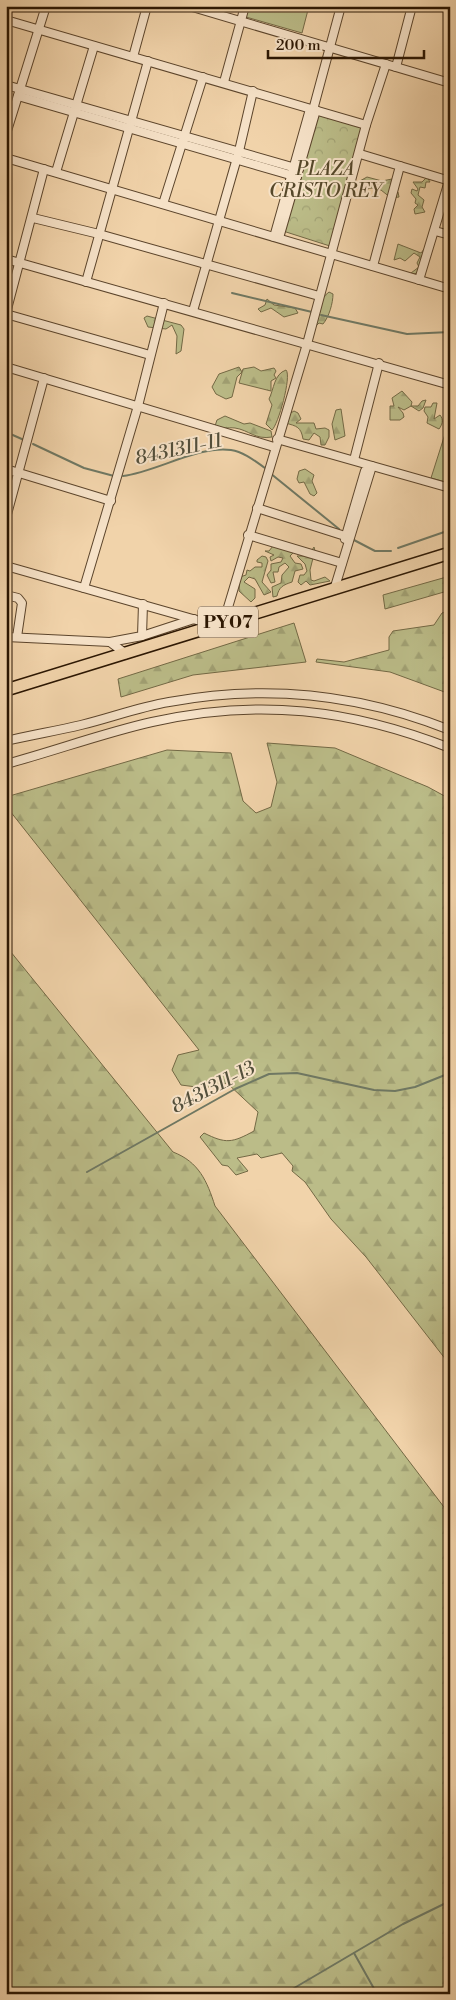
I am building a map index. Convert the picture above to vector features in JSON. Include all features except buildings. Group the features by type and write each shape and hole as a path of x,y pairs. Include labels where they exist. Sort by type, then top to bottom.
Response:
{"highway":[{"name":"PY07","path":"6,690 450,553"}],"street":[{"path":"6,134 46,6"},
{"path":"133,57 147,6"},
{"path":"189,6 450,83"},
{"path":"224,82 245,6"},
{"path":"277,238 341,6"},
{"path":"396,67 412,6"},
{"path":"6,20 224,82 366,125"},
{"path":"56,172 94,46"},
{"path":"86,282 110,188 148,61"},
{"path":"6,566 219,625 307,344 360,154 366,125 386,64"},
{"path":"163,204 203,77"},
{"path":"6,85 73,113 236,160 295,172"},
{"path":"193,311 239,151 254,91"},
{"path":"19,92 76,104 185,135 239,151 295,172"},
{"path":"360,154 450,181 419,280"},
{"path":"6,158 450,289"},
{"path":"373,266 400,166"},
{"path":"44,169 33,218 6,314 150,355"},
{"path":"33,218 98,234 206,266 319,296"},
{"path":"435,230 450,235"},
{"path":"6,259 450,385"},
{"path":"84,588 138,406 164,304"},
{"path":"354,460 379,364"},
{"path":"6,367 138,406 275,443 354,460 450,488"},
{"path":"6,518 20,473 44,378"},
{"path":"334,590 346,548 346,536 369,465"},
{"path":"346,548 349,544 369,465"},
{"path":"6,469 111,501"},
{"path":"256,508 346,536"},
{"path":"248,535 342,563"},
{"path":"6,595 18,598 22,604 17,637"},
{"path":"142,636 143,604"},
{"path":"6,637 110,642 142,636 194,619"},
{"path":"110,642 126,654"},
{"path":"6,741 82,725 169,702 223,694 315,695 353,701 396,711 450,730"},
{"path":"6,764 150,723 203,713 245,710 290,710 334,714 404,731 450,748"},
{"path":"6,736 33,734"},
{"path":"6,769 20,760"}],"green space":[{"path":"249,6 309,6 302,33 246,17"},
{"name":"PLAZA CRISTO REY","path":"316,113 366,129 333,247 283,231"},
{"path":"367,177 382,181 392,179 394,193 398,192 399,197 391,198 381,190 371,188 360,191 357,186 358,182"},
{"path":"427,177 430,182 426,182 425,188 420,187 418,195 424,200 422,207 425,212 415,214 414,209 418,205 415,203 416,199 411,193 412,189 417,191 418,189 413,182 422,182"},
{"path":"398,244 421,253 425,248 419,272 412,275 411,273 419,267 417,263 420,257 414,253 405,261 400,258 394,260"},
{"path":"329,292 333,294 329,314 323,324 319,323 313,329 322,298"},
{"path":"267,299 274,305 295,308 298,313 284,317 271,308 261,312 258,309 265,305"},
{"path":"147,316 181,325 184,329 181,351 176,354 177,336 172,325 166,329 148,327 144,318"},
{"path":"239,367 242,372 237,377 232,397 226,399 216,394 212,387 219,374"},
{"path":"254,367 261,371 274,368 276,378 271,381 271,391 239,383 243,369"},
{"path":"286,370 287,381 284,400 272,430 266,424 272,405 269,399 277,378"},
{"path":"402,391 412,402 411,406 404,410 398,407 404,417 400,420 390,420 390,406 394,406 392,398"},
{"path":"426,400 423,408 419,411 411,406 418,406 422,401"},
{"path":"433,403 437,403 434,419 440,415 442,419 439,429 427,423 428,417 424,411 425,407 431,407"},
{"path":"341,409 345,436 335,440 332,424 336,410"},
{"path":"294,411 298,413 301,419 296,423 314,423 316,429 325,428 329,430 329,437 325,445 321,445 320,437 314,433 309,440 303,439 298,428 285,423 289,414"},
{"path":"225,416 244,424 250,423 271,431 272,437 266,438 240,429 215,426 217,420"},
{"path":"445,434 450,435 449,483 431,478"},
{"path":"305,469 314,475 312,481 317,493 314,496 310,494 304,482 299,483 297,479 299,471"},
{"path":"273,546 294,552 290,556 295,563 301,564 303,569 295,571 292,582 282,587 277,596 273,597 272,587 281,583 282,575 289,567 285,563 279,567 278,572 273,572 275,582 271,583 267,575 271,570 271,564 281,562 283,558 278,557 271,561 270,557 274,555 265,551 269,551"},
{"path":"314,547 317,559 313,558 310,570 311,580 314,581 325,577 330,581 310,585 306,581 301,585 298,582 300,575 304,575 307,571 305,564 297,556 308,556"},
{"path":"262,556 266,557 268,561 262,582 271,592 264,595 255,579 249,577 244,582 255,589 255,598 251,602 239,591 240,577 246,575 247,570 250,571 255,567 262,567 262,563 257,562 257,560"},
{"path":"450,576 450,595 444,592 385,609 383,595"},
{"path":"450,610 450,694 390,672 316,662 317,659 344,662 389,650 389,637 393,631 434,625 442,613"},
{"path":"294,623 306,662 193,675 121,697 118,679"},
{"path":"267,743 335,748 428,787 450,799 450,1365 366,1257 331,1219 305,1182 292,1171 293,1166 282,1153 261,1158 257,1154 237,1158 248,1171 236,1175 228,1166 222,1165 200,1137 204,1133 229,1141 240,1138 254,1131 258,1112 227,1083 204,1088 181,1085 172,1070 178,1055 199,1050 6,806 6,797 167,750 231,753 243,801 256,813 271,807 277,782"},
{"path":"6,946 173,1152 189,1161 201,1173 209,1188 215,1206 450,1515 450,1994 6,1994"}],"waterway":[{"path":"232,293 312,312"},
{"path":"321,315 407,334 450,332"},
{"name":"8431311-11","path":"6,432 24,440"},
{"name":"8431311-11","path":"33,444 84,468 114,476"},
{"name":"8431311-11","path":"123,476 136,474 205,451 219,450 231,450 240,453 265,468"},
{"name":"8431311-11","path":"270,473 339,529"},
{"name":"8431311-11","path":"398,548 450,530"},
{"name":"8431311-11","path":"352,539 375,551 391,551"},
{"name":"8431311-13","path":"87,1172 235,1089 269,1074 297,1073 374,1090 395,1091 415,1087 450,1073"},
{"path":"284,1994 403,1924 450,1901"},
{"path":"354,1953 377,1994"}]}
